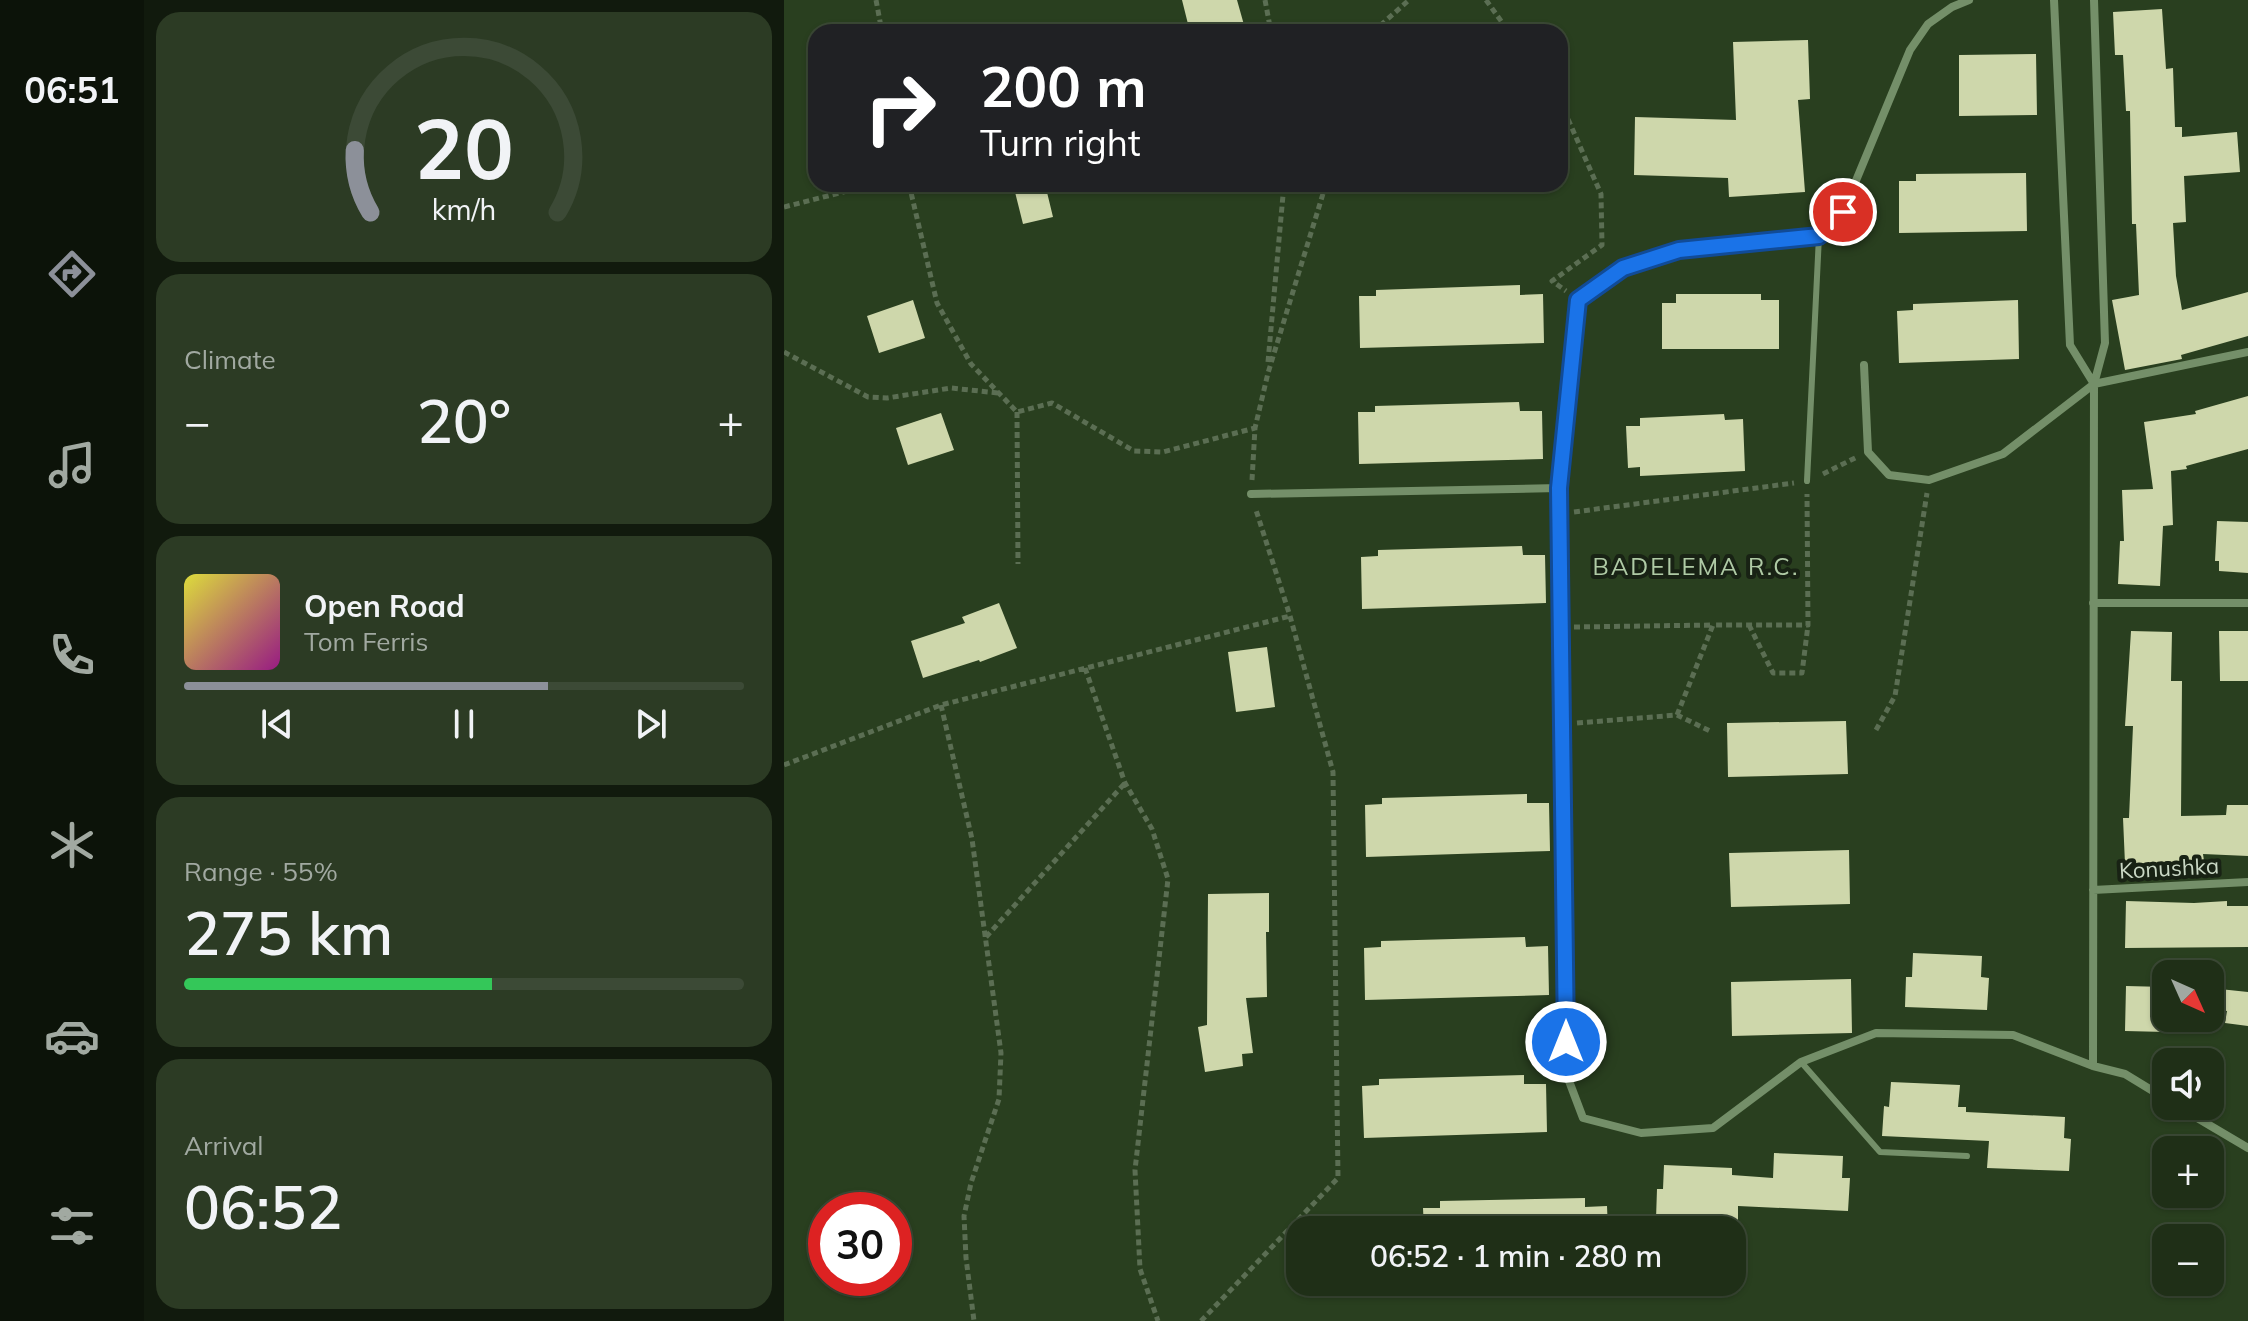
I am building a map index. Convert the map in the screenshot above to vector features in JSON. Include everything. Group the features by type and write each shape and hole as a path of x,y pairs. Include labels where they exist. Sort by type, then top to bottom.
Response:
{"street":[{"path":"1969,0 1952,7 1928,24 1910,50 1843,212 1819,236 1679,250 1623,268 1578,300 1559,488 1566,1073 1583,1118 1641,1133 1713,1128 1801,1062 1876,1033 2013,1035 2093,1066 2125,1074 2152,1090"},
{"path":"2054,0 2070,345 2094,384"},
{"path":"2093,1066 2094,384 2105,343 2094,0"},
{"path":"1864,365 1868,452 1889,475 1929,480 2003,454 2094,384 2248,352"},
{"path":"1251,494 1559,488"},
{"path":"2093,603 2248,603"},
{"name":"Konushka","path":"2093,890 2248,882"},
{"path":"2201,1120 2248,1148"}],"lane":[{"path":"1807,481 1819,236"},
{"path":"1801,1062 1880,1152 1967,1156"}],"path":[{"path":"876,0 880,24"},
{"path":"1265,0 1270,24"},
{"path":"1382,24 1409,0"},
{"path":"1486,0 1503,24"},
{"path":"1568,119 1601,194 1602,245 1552,281 1578,300"},
{"path":"784,207 843,192"},
{"path":"911,192 937,303 971,364 1017,412 1018,564"},
{"path":"1268,373 1283,192"},
{"path":"1201,1321 1338,1178 1333,772 1290,616 1251,494 1255,428 1268,373 1324,192"},
{"path":"784,352 868,397 887,398 951,388 999,393"},
{"path":"1017,412 1052,403 1134,451 1163,452 1255,428"},
{"path":"1561,513 1807,481 1868,452"},
{"path":"1876,730 1895,696 1929,480"},
{"path":"1748,625 1773,673 1802,673 1808,625 1807,481"},
{"path":"784,765 941,705 1290,616"},
{"path":"1677,715 1713,625"},
{"path":"1562,627 1808,625"},
{"path":"1085,668 1125,783 1152,829 1168,879 1135,1170 1140,1269 1158,1321"},
{"path":"941,705 972,839 1001,1053 999,1099 971,1183 964,1216 974,1321"},
{"path":"1563,724 1677,715 1712,732"},
{"path":"985,938 1125,783"}],"building":[{"path":"1182,0 1237,0 1244,24 1188,24"},
{"path":"2162,9 2166,69 2173,68 2175,127 2182,127 2182,137 2237,132 2240,172 2184,176 2186,222 2173,223 2176,276 2182,310 2248,292 2248,336 2181,355 2182,359 2125,370 2112,300 2139,295 2136,224 2132,224 2130,111 2126,111 2123,55 2115,55 2113,12"},
{"path":"1808,40 1810,99 1798,100 1805,192 1729,197 1728,178 1634,175 1635,117 1736,120 1733,42"},
{"path":"2036,54 2037,115 1959,116 1959,55"},
{"path":"2026,173 2027,231 1899,233 1899,181 1916,181 1916,174"},
{"path":"1015,192 1047,192 1053,217 1023,224"},
{"path":"1520,285 1520,295 1543,294 1544,343 1360,348 1359,296 1376,296 1376,290"},
{"path":"1676,294 1761,294 1761,300 1779,300 1779,349 1662,349 1662,303 1676,303"},
{"path":"913,300 925,338 879,353 867,316"},
{"path":"2018,300 2019,359 1899,363 1897,311 1913,310 1913,304"},
{"path":"2248,396 2248,449 2186,466 2187,469 2171,471 2173,525 2163,526 2160,586 2118,584 2120,541 2124,541 2122,490 2153,489 2144,422 2196,414 2195,411"},
{"path":"1519,402 1520,411 1542,411 1543,459 1359,464 1358,412 1375,412 1375,406"},
{"path":"941,413 954,450 908,465 896,428"},
{"path":"1724,414 1725,420 1743,419 1745,471 1640,476 1640,467 1628,468 1626,426 1640,426 1640,418"},
{"path":"2217,521 2248,522 2248,573 2219,571 2219,561 2215,561"},
{"path":"1522,546 1523,555 1545,555 1546,603 1362,609 1361,557 1378,556 1378,550"},
{"path":"999,603 1017,648 923,678 911,641 965,623 962,617"},
{"path":"2131,631 2172,632 2171,681 2182,681 2181,816 2226,815 2227,805 2248,805 2248,856 2203,854 2204,861 2125,864 2123,818 2129,818 2133,726 2125,726"},
{"path":"2219,631 2248,631 2248,681 2220,681"},
{"path":"1267,647 1275,707 1236,712 1228,652"},
{"path":"1846,721 1848,774 1728,777 1727,723"},
{"path":"1527,794 1527,803 1549,803 1550,851 1366,857 1365,805 1382,804 1382,798"},
{"path":"1849,850 1850,904 1731,907 1729,853"},
{"path":"1269,893 1267,997 1246,998 1253,1053 1242,1054 1243,1066 1205,1072 1198,1027 1207,1025 1208,894"},
{"path":"2126,901 2227,901 2227,906 2248,906 2248,947 2125,948"},
{"path":"1525,937 1526,947 1548,946 1549,995 1365,1000 1364,948 1381,947 1381,941"},
{"path":"1913,953 1982,956 1981,977 1989,978 1987,1010 1905,1007 1906,977 1912,977"},
{"path":"1851,979 1852,1033 1732,1036 1731,982"},
{"path":"2126,986 2152,987 2152,1032 2125,1031"},
{"path":"2224,989 2248,992 2248,1026 2225,1023 2227,1011 2224,1011"},
{"path":"1524,1075 1524,1084 1546,1084 1547,1132 1364,1138 1362,1086 1379,1085 1379,1079"},
{"path":"1891,1082 1960,1085 1958,1107 1966,1107 1966,1112 2065,1117 2064,1138 2071,1139 2069,1171 1987,1168 1989,1141 1882,1136 1884,1106 1889,1107"},
{"path":"1774,1153 1843,1156 1842,1178 1850,1178 1848,1211 1738,1206 1738,1216 1656,1216 1657,1189 1663,1189 1664,1165 1732,1168 1732,1175 1773,1178"},
{"path":"1585,1198 1585,1207 1607,1206 1607,1216 1423,1216 1423,1208 1440,1208 1440,1201"}],"district":[{"name":"BADELEMA R.C.","path":"1696,566"}],"route":[{"path":"1566,1042 1559,488 1578,300 1623,268 1679,250 1819,236 1843,212"}]}
